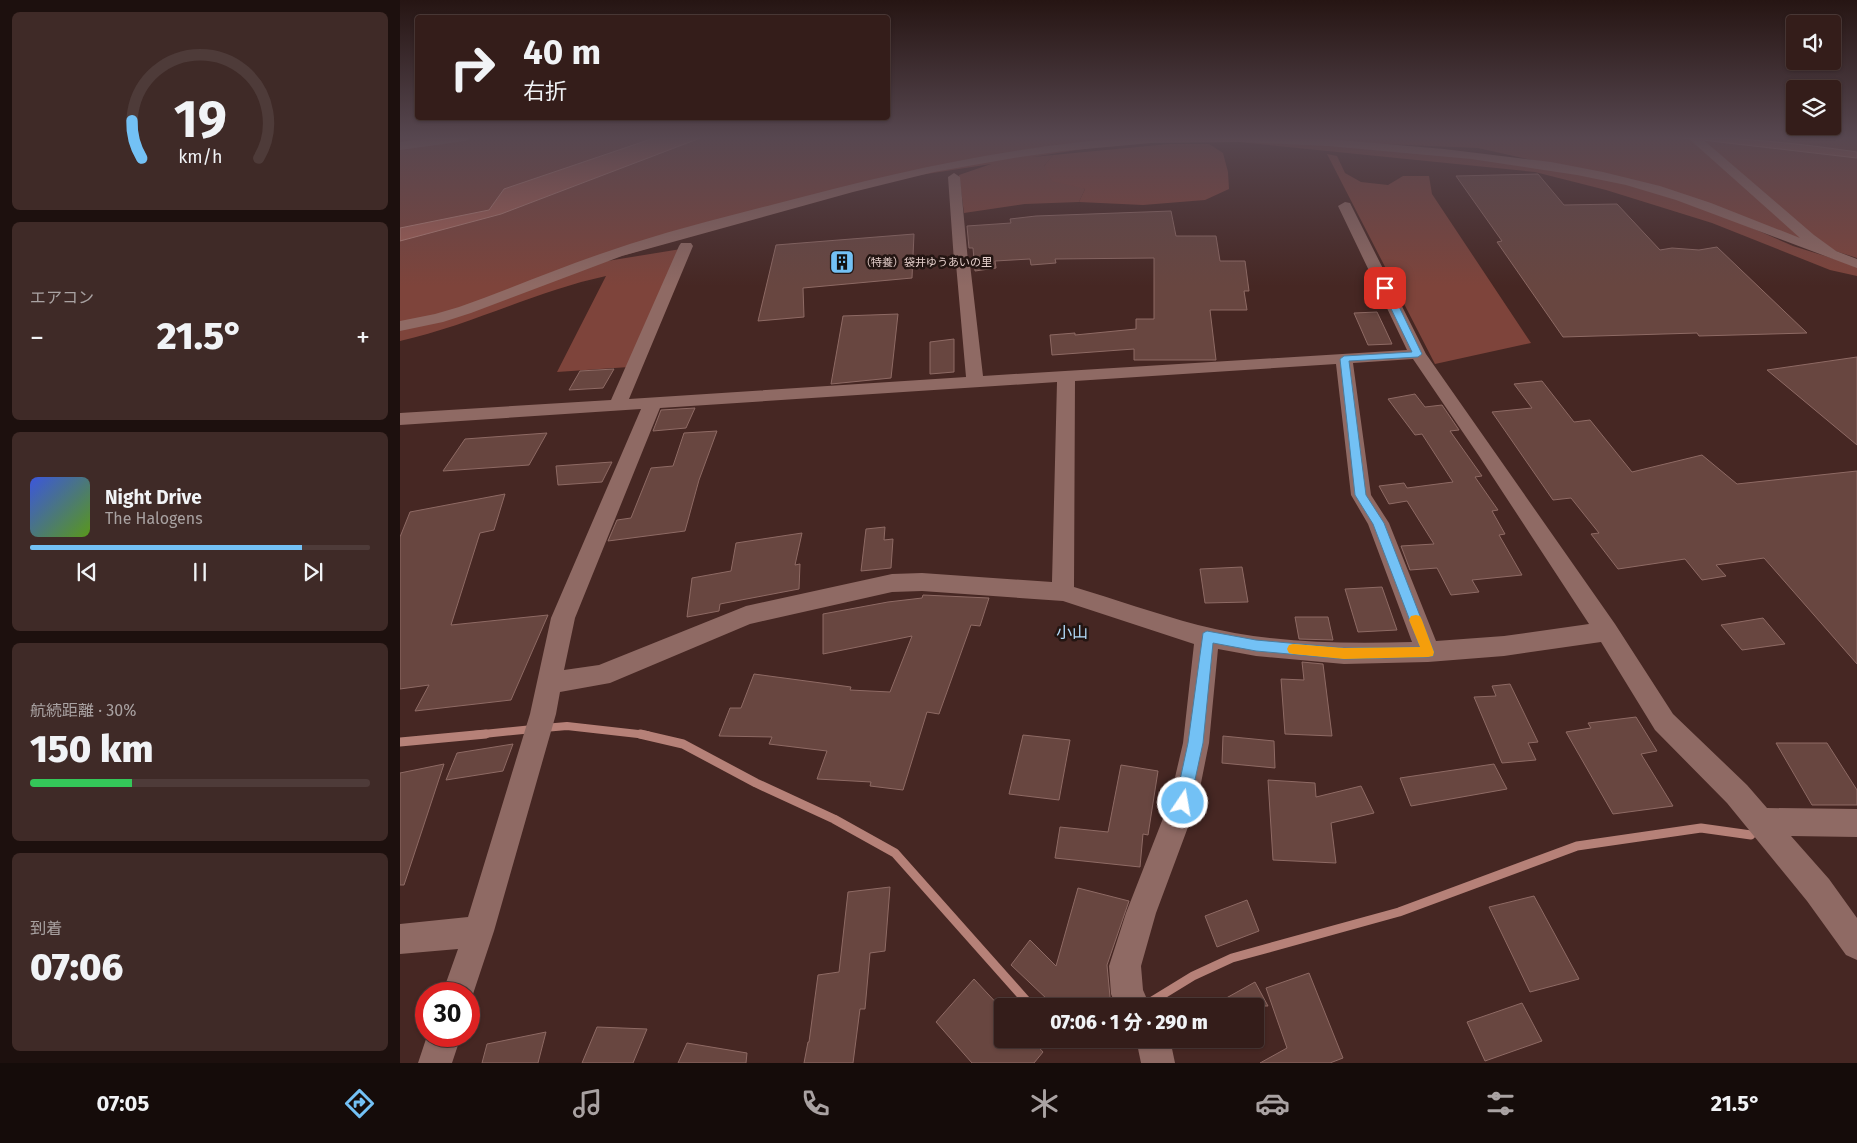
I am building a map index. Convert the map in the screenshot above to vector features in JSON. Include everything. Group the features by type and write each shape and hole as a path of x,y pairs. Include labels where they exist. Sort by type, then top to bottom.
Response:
{"street":[{"path":"400,326 441,318 616,254 719,223 858,187"},
{"path":"955,187 975,382"},
{"path":"1647,187 1678,196 1857,264"},
{"path":"1750,187 1809,238 1831,254"},
{"path":"1345,206 1418,354 1607,631 1664,722 1737,794 1818,890 1857,944"},
{"path":"618,404 686,246"},
{"path":"400,419 1418,354"},
{"path":"1344,359 1361,495 1378,523 1428,652"},
{"path":"1063,592 1066,377"},
{"path":"462,982 479,931 543,714 563,618 653,402"},
{"path":"550,683 602,675 746,615 892,583 922,582 1063,592 1207,636 1256,646 1344,654 1428,652 1504,646 1607,631"},
{"path":"1129,998 1127,994 1124,966 1141,913 1183,803 1196,743 1207,636"},
{"path":"1760,822 1857,824"},
{"path":"400,939 479,931"},
{"path":"435,1063 440,1047"},
{"path":"1155,1048 1158,1063"}],"shaded area":[{"path":"400,187 859,187 601,262 681,249 629,367 557,372 606,276 554,290 452,326 400,341"},
{"path":"511,187 573,187 501,214 400,241 400,228 489,210 504,189"},
{"path":"961,187 1081,187 1085,189 1079,202 1025,204 964,213"},
{"path":"1075,187 1229,187 1229,189 1205,200 1143,205 1079,202 1085,189"},
{"path":"1344,187 1431,187 1432,194 1531,343 1435,364"},
{"path":"1593,187 1857,187 1857,258 1718,213 1793,246 1857,266 1857,276 1830,270 1712,223"}],"building":[{"path":"1464,187 1549,187 1564,205 1617,204 1660,250 1672,248 1699,250 1717,247 1807,333 1699,336 1697,333 1563,337 1497,242 1502,241"},
{"path":"1171,211 1176,236 1216,236 1220,261 1245,261 1249,291 1244,291 1247,310 1210,310 1216,360 1134,360 1134,349 1052,355 1050,335 1075,333 1075,335 1136,329 1136,319 1154,319 1154,258 1055,259 1056,263 1031,265 1030,259 995,261 996,268 975,271 973,248 969,248 967,226 1011,223 1010,219 1036,216"},
{"name":"（特養）袋井ゆうあいの里","path":"914,234 912,278 803,288 804,317 758,321 776,245"},
{"path":"1377,312 1392,344 1368,345 1354,313"},
{"path":"898,314 891,378 831,384 843,316"},
{"path":"954,339 954,372 930,374 930,342"},
{"path":"1857,357 1857,445 1767,370"},
{"path":"614,369 603,388 569,390 580,371"},
{"path":"1542,381 1574,422 1590,420 1632,472 1702,455 1737,484 1857,471 1857,664 1764,558 1716,565 1726,576 1702,580 1685,559 1618,569 1591,534 1599,533 1571,498 1553,500 1492,412 1532,408 1514,384"},
{"path":"1415,394 1425,407 1442,405 1459,430 1450,431 1482,476 1475,477 1498,510 1492,511 1505,534 1499,535 1522,575 1472,580 1479,592 1451,595 1437,568 1410,570 1401,546 1434,544 1407,501 1389,504 1379,486 1404,483 1407,488 1453,482 1422,434 1415,435 1388,399"},
{"path":"695,408 686,428 653,431 661,410"},
{"path":"717,431 699,480 685,531 608,541 617,520 631,518 651,468 673,466 684,433"},
{"path":"547,433 529,465 443,471 465,439"},
{"path":"612,462 602,482 558,485 556,466"},
{"path":"505,494 494,530 480,533 451,625 548,615 511,700 415,711 429,685 400,689 400,537 410,512"},
{"path":"885,527 884,540 893,539 891,568 861,571 866,529"},
{"path":"802,533 795,565 800,564 799,589 720,604 719,611 687,617 692,578 731,571 736,543"},
{"path":"1242,567 1248,602 1205,603 1200,569"},
{"path":"1382,587 1397,630 1358,632 1345,589"},
{"path":"923,595 989,598 980,626 971,625 939,714 927,712 903,790 870,786 871,782 817,779 827,751 769,744 772,737 719,736 730,708 741,708 754,674 851,687 850,690 890,692 912,636 823,654 823,614 922,598"},
{"path":"1295,617 1328,617 1333,640 1299,639"},
{"path":"1763,618 1785,644 1742,650 1721,625"},
{"path":"1302,662 1323,664 1332,736 1285,734 1281,679 1304,680"},
{"path":"1510,684 1538,742 1528,743 1536,760 1502,763 1474,697 1496,696 1492,686"},
{"path":"1636,717 1657,751 1641,754 1673,806 1613,814 1566,732 1591,728 1588,723"},
{"path":"1023,735 1070,740 1059,800 1009,794"},
{"path":"1223,736 1274,741 1275,768 1222,763"},
{"path":"1776,743 1827,743 1857,790 1857,805 1812,805"},
{"path":"513,744 503,771 446,780 457,753"},
{"path":"444,764 404,885 400,885 400,773"},
{"path":"1494,764 1507,789 1411,806 1400,778"},
{"path":"1121,765 1158,771 1148,835 1143,834 1140,867 1055,858 1060,827 1108,832"},
{"path":"1268,780 1315,783 1316,797 1361,786 1374,813 1331,823 1336,863 1273,860"},
{"path":"890,887 885,951 870,953 865,1009 860,1009 853,1063 804,1063 809,1042 818,975 839,972 848,892"},
{"path":"1078,888 1129,901 1107,965 1110,998 1046,998 1011,965 1030,940 1056,966"},
{"path":"1534,896 1579,979 1530,992 1489,907"},
{"path":"1247,900 1259,931 1217,947 1205,916"},
{"path":"1309,973 1343,1058 1330,1063 1260,1063 1287,1048 1266,988"},
{"path":"974,979 994,1000 994,1048 1039,1048 1043,1052 1034,1063 972,1063 936,1022"},
{"path":"1255,982 1264,998 1226,998"},
{"path":"1522,1003 1542,1041 1485,1061 1467,1022"},
{"path":"597,1027 647,1029 633,1063 582,1063"},
{"path":"546,1032 538,1063 482,1063 487,1044"},
{"path":"687,1043 747,1053 746,1063 678,1063"}],"waterway":[{"path":"544,728 567,726 642,734"},
{"path":"474,735 533,729"},
{"path":"400,742 486,734"},
{"path":"642,734 647,735"},
{"path":"642,734 683,744 756,783 834,819 895,853 1024,998"},
{"path":"1157,998 1193,976 1232,958 1399,912 1577,846 1701,828 1751,835"}],"slow traffic":[{"path":"1293,649 1344,654 1428,652 1416,620"}],"place":[{"name":"（特養）袋井ゆうあいの里","path":"842,262"}],"district":[{"name":"小山","path":"1072,632"}],"route":[{"path":"1183,803 1196,743 1207,636 1256,646 1344,654 1428,652 1378,523 1361,495 1344,359 1418,354 1385,288"}]}
